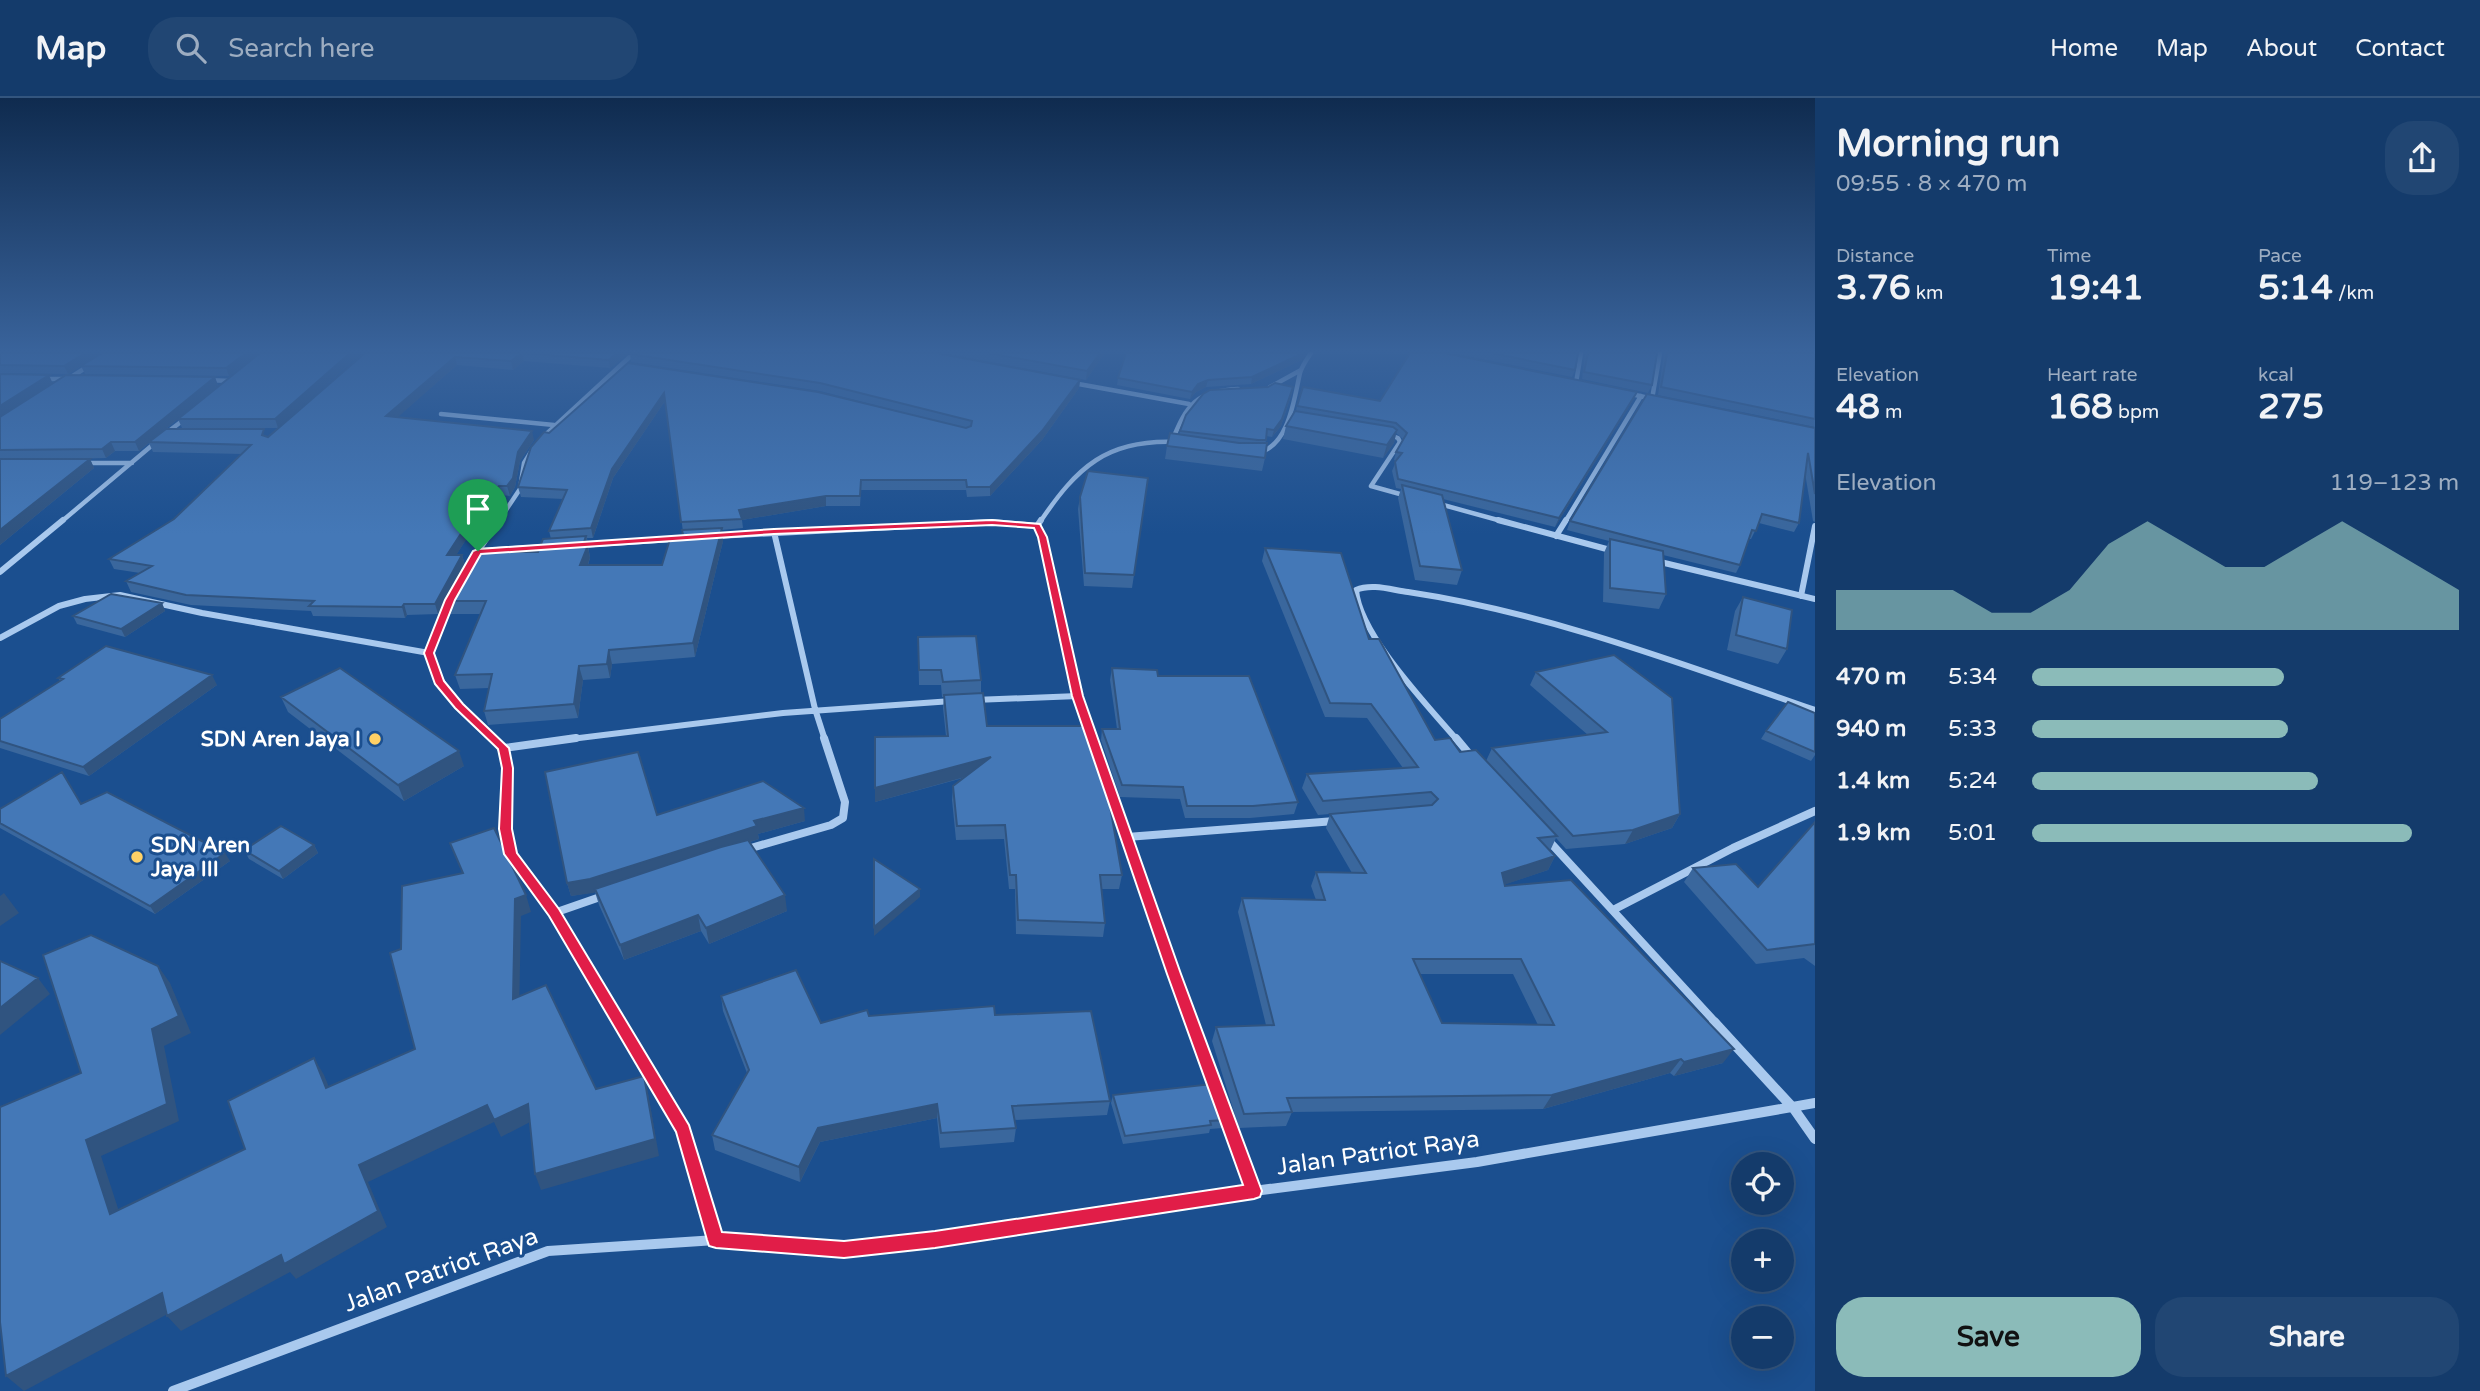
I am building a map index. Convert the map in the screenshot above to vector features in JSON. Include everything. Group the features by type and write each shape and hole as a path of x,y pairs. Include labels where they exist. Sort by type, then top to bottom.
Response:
{"street":[{"path":"472,561 520,489 524,463 529,453 567,413"},
{"path":"1172,441 1185,413"},
{"path":"1255,453 1267,451 1273,446 1291,413"},
{"path":"1556,536 1630,413"},
{"path":"441,414 554,425"},
{"path":"2,569 188,415"},
{"path":"1290,418 1303,420"},
{"path":"1379,432 1391,435 1400,443 1371,486 1410,497"},
{"path":"167,433 179,433"},
{"path":"1037,526 1058,494 1077,472 1103,455 1139,440 1184,443"},
{"path":"79,463 132,463"},
{"path":"1424,500 1620,552"},
{"path":"711,536 992,522 1037,526"},
{"path":"1037,526 1043,537 1078,696 1096,747"},
{"path":"1801,596 1815,526"},
{"path":"733,853 831,825 843,818 845,802 815,709 774,531"},
{"path":"569,546 698,537"},
{"path":"478,551 556,547"},
{"path":"1646,559 1815,599"},
{"path":"1479,766 1377,641 1354,603 1356,590 1365,586 1461,600 1639,650 1815,710"},
{"path":"455,591 429,653 439,682 459,706 504,748 508,768 505,829 511,854 554,913 684,1130 716,1240"},
{"path":"0,638 59,606 85,598 120,595 202,613 429,653"},
{"path":"504,748 815,709 1078,696"},
{"path":"1100,760 1254,1191"},
{"path":"1613,910 1733,848 1815,811"},
{"path":"1127,837 1345,820"},
{"path":"1542,834 1794,1108 1815,1139"},
{"path":"554,913 618,891"},
{"name":"Jalan Patriot Raya","path":"173,1391 548,1251 716,1240 844,1249 935,1240 1254,1191 1476,1162 1815,1103"}],"building":[{"path":"6,413 170,413 135,442 111,442 102,449 0,450 0,417"},
{"path":"185,413 281,413 275,419 178,419"},
{"path":"295,413 389,413 386,416 532,431 518,452 513,478 507,486 499,486 481,503 447,555 462,555 435,604 404,604 402,607 309,606 314,601 186,595 126,581 152,566 109,559 174,519 251,445 149,442 166,429 264,429 262,435 268,437"},
{"path":"571,413 650,413 612,469 591,528 549,531 567,490 518,487 531,447 544,432 549,433"},
{"path":"667,413 906,413 966,428 971,426 972,421 941,413 1055,413 990,487 967,487 966,480 861,480 860,496 826,496 739,510 742,519 681,522"},
{"path":"1284,413 1274,430 1267,429 1266,440 1180,431 1186,415"},
{"path":"1294,413 1309,413 1393,427 1397,430 1387,445 1286,426"},
{"path":"1340,413 1624,413 1559,518 1398,479 1395,462 1402,453 1396,452 1407,433 1396,423"},
{"path":"1635,413 1743,413 1815,428 1815,494 1808,453 1799,523 1762,514 1756,531 1752,530 1740,565 1570,521"},
{"path":"1788,413 1815,413 1815,419"},
{"path":"1170,433 1239,443 1267,443 1265,458 1167,446"},
{"path":"0,459 90,459 0,530"},
{"path":"1088,471 1148,478 1134,575 1085,573 1080,497"},
{"path":"1402,485 1442,495 1462,570 1420,566"},
{"path":"722,528 693,643 609,650 607,664 579,666 574,704 484,711 492,674 455,675 486,601 446,601 474,552 538,552 543,539 586,536 583,545 588,545 580,565 662,565 670,539 684,539 682,530"},
{"path":"1610,539 1663,551 1666,594 1610,588"},
{"path":"1265,548 1341,553 1369,639 1379,639 1435,740 1450,738 1460,752 1476,750 1557,836 1538,838 1555,856 1502,873 1505,886 1571,880 1734,1049 1684,1062 1681,1059 1552,1095 1287,1098 1292,1112 1244,1114 1216,1027 1274,1025 1242,898 1325,900 1316,872 1366,873 1330,814 1432,805 1438,799 1431,792 1323,801 1307,774 1418,767 1371,704 1330,703","holes":["1413,959 1521,959 1554,1025 1442,1023"]},
{"path":"111,594 162,603 121,629 73,616"},
{"path":"1743,597 1792,610 1787,649 1736,635"},
{"path":"976,636 981,680 943,682 941,670 919,670 918,637"},
{"path":"106,646 212,675 83,767 0,741 0,719 63,679 58,678"},
{"path":"1614,655 1672,698 1680,814 1633,830 1573,836 1492,748 1607,732 1536,672"},
{"name":"SDN Aren Jaya I","path":"340,668 459,751 398,785 281,697"},
{"path":"1112,668 1157,670 1158,676 1249,676 1298,802 1253,806 1187,806 1183,787 1122,785 1102,729 1120,729"},
{"path":"983,693 987,726 1089,726 1108,783 1122,875 1100,875 1105,923 1018,920 1016,875 1010,875 1005,825 957,826 953,786 991,757 875,788 875,737 948,736 944,695"},
{"path":"1788,702 1815,713 1815,752 1766,731"},
{"path":"638,752 657,815 763,781 804,808 754,821 757,826 590,879 567,883 545,772"},
{"name":"SDN Aren Jaya III","path":"62,772 81,804 107,792 225,853 150,906 0,823 0,809"},
{"path":"1815,822 1815,944 1767,950 1693,868 1736,864 1758,887"},
{"path":"281,826 314,845 279,871 244,850"},
{"path":"494,828 526,895 515,899 513,999 546,985 596,1089 644,1076 655,1139 535,1174 528,1104 494,1120 487,1105 359,1165 378,1211 284,1264 281,1255 167,1316 162,1293 6,1376 0,1322 0,1107 81,1073 43,955 91,935 158,966 179,1016 152,1029 167,1104 86,1140 110,1214 245,1149 228,1101 314,1058 326,1088 415,1049 390,953 401,949 402,886 463,873 450,843"},
{"path":"748,840 785,895 706,928 698,915 620,945 595,889"},
{"path":"874,859 920,889 874,927"},
{"path":"0,961 38,978 0,1008"},
{"path":"796,970 821,1023 867,1010 869,1016 994,1006 995,1015 1091,1011 1110,1101 1012,1106 1016,1128 941,1133 937,1104 818,1128 799,1167 712,1135 749,1070 721,996"},
{"path":"1212,1084 1225,1120 1210,1121 1211,1125 1125,1136 1113,1095"}],"place":[{"name":"SDN Aren Jaya I","path":"375,739"},
{"name":"SDN Aren Jaya III","path":"137,857"}],"route":[{"path":"992,522 1017,522 1037,526 1043,537 1078,696 1174,974 1254,1191 935,1240 844,1249 716,1240 684,1130 554,913 511,854 505,829 508,768 504,748 459,706 439,682 429,653 450,600 478,551 774,531 992,522"}]}
